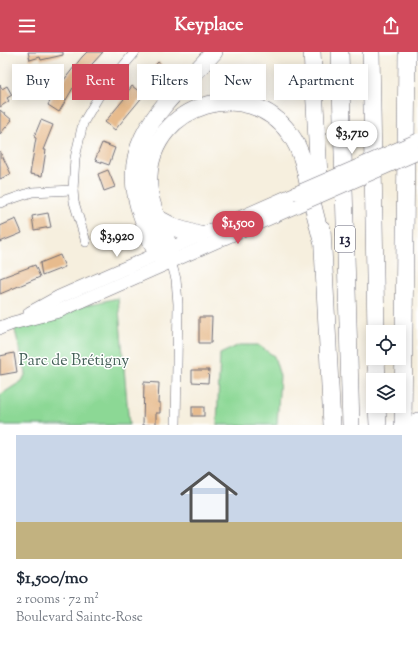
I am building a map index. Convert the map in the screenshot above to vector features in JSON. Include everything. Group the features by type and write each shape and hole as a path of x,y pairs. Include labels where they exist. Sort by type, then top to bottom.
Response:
{"highway":[{"path":"166,254 141,213 135,192 134,169 138,149 144,134 154,117 214,52"},
{"path":"312,52 332,425"},
{"name":"13","path":"340,52 351,425"},
{"name":"13","path":"371,52 376,325"},
{"path":"404,425 407,52"},
{"path":"407,82 418,164"},
{"path":"166,254 150,196 149,174 153,153 165,133 181,117 194,109 215,103 239,103 255,108 269,114 284,127 295,142 306,168 322,241"},
{"path":"157,218 176,228 199,235"},
{"path":"377,413 378,425"},
{"path":"417,425 418,421"}],"street":[{"path":"86,242 74,202 73,190 75,158 83,123 100,94 135,52"},
{"path":"166,254 199,235 418,140"},
{"path":"0,328 13,323 59,297 166,254 297,206 418,153"},
{"path":"0,203 32,192 73,190"},
{"path":"166,254 176,279 178,300 176,425"}],"green space":[{"name":"Parc de Brétigny","path":"118,298 129,425 0,425 0,395 22,381 26,373 13,323"},
{"path":"239,345 258,345 274,356 280,376 277,425 217,425 220,354"}],"building":[{"path":"28,52 63,52 63,55 41,60 40,57 30,60"},
{"path":"87,52 103,52 92,64 76,64"},
{"path":"72,70 72,90 59,112 48,105 51,100 64,100 64,80"},
{"path":"0,85 2,89 7,86 12,95 7,98 9,101 0,107"},
{"path":"132,86 137,90 137,100 140,100 115,130 105,122 123,100 129,100 129,90"},
{"path":"0,110 12,120 0,134"},
{"path":"41,120 53,125 43,150 46,150 42,176 30,174 36,138 34,137"},
{"path":"102,143 115,148 109,165 95,160"},
{"path":"0,151 11,174 0,179"},
{"path":"108,170 115,187 104,191 98,174"},
{"path":"48,213 51,227 34,230 32,216"},
{"path":"16,219 22,233 0,242 0,226"},
{"path":"60,255 65,267 42,276 40,263"},
{"path":"35,265 40,277 0,294 0,278"},
{"path":"199,317 212,317 211,343 199,343"},
{"path":"14,353 17,372 0,375 0,356"},
{"path":"192,370 209,370 208,383 192,382"},
{"path":"144,382 159,383 158,403 160,403 160,413 156,413 156,425 143,425"},
{"path":"192,407 204,407 204,416 192,416"}]}
